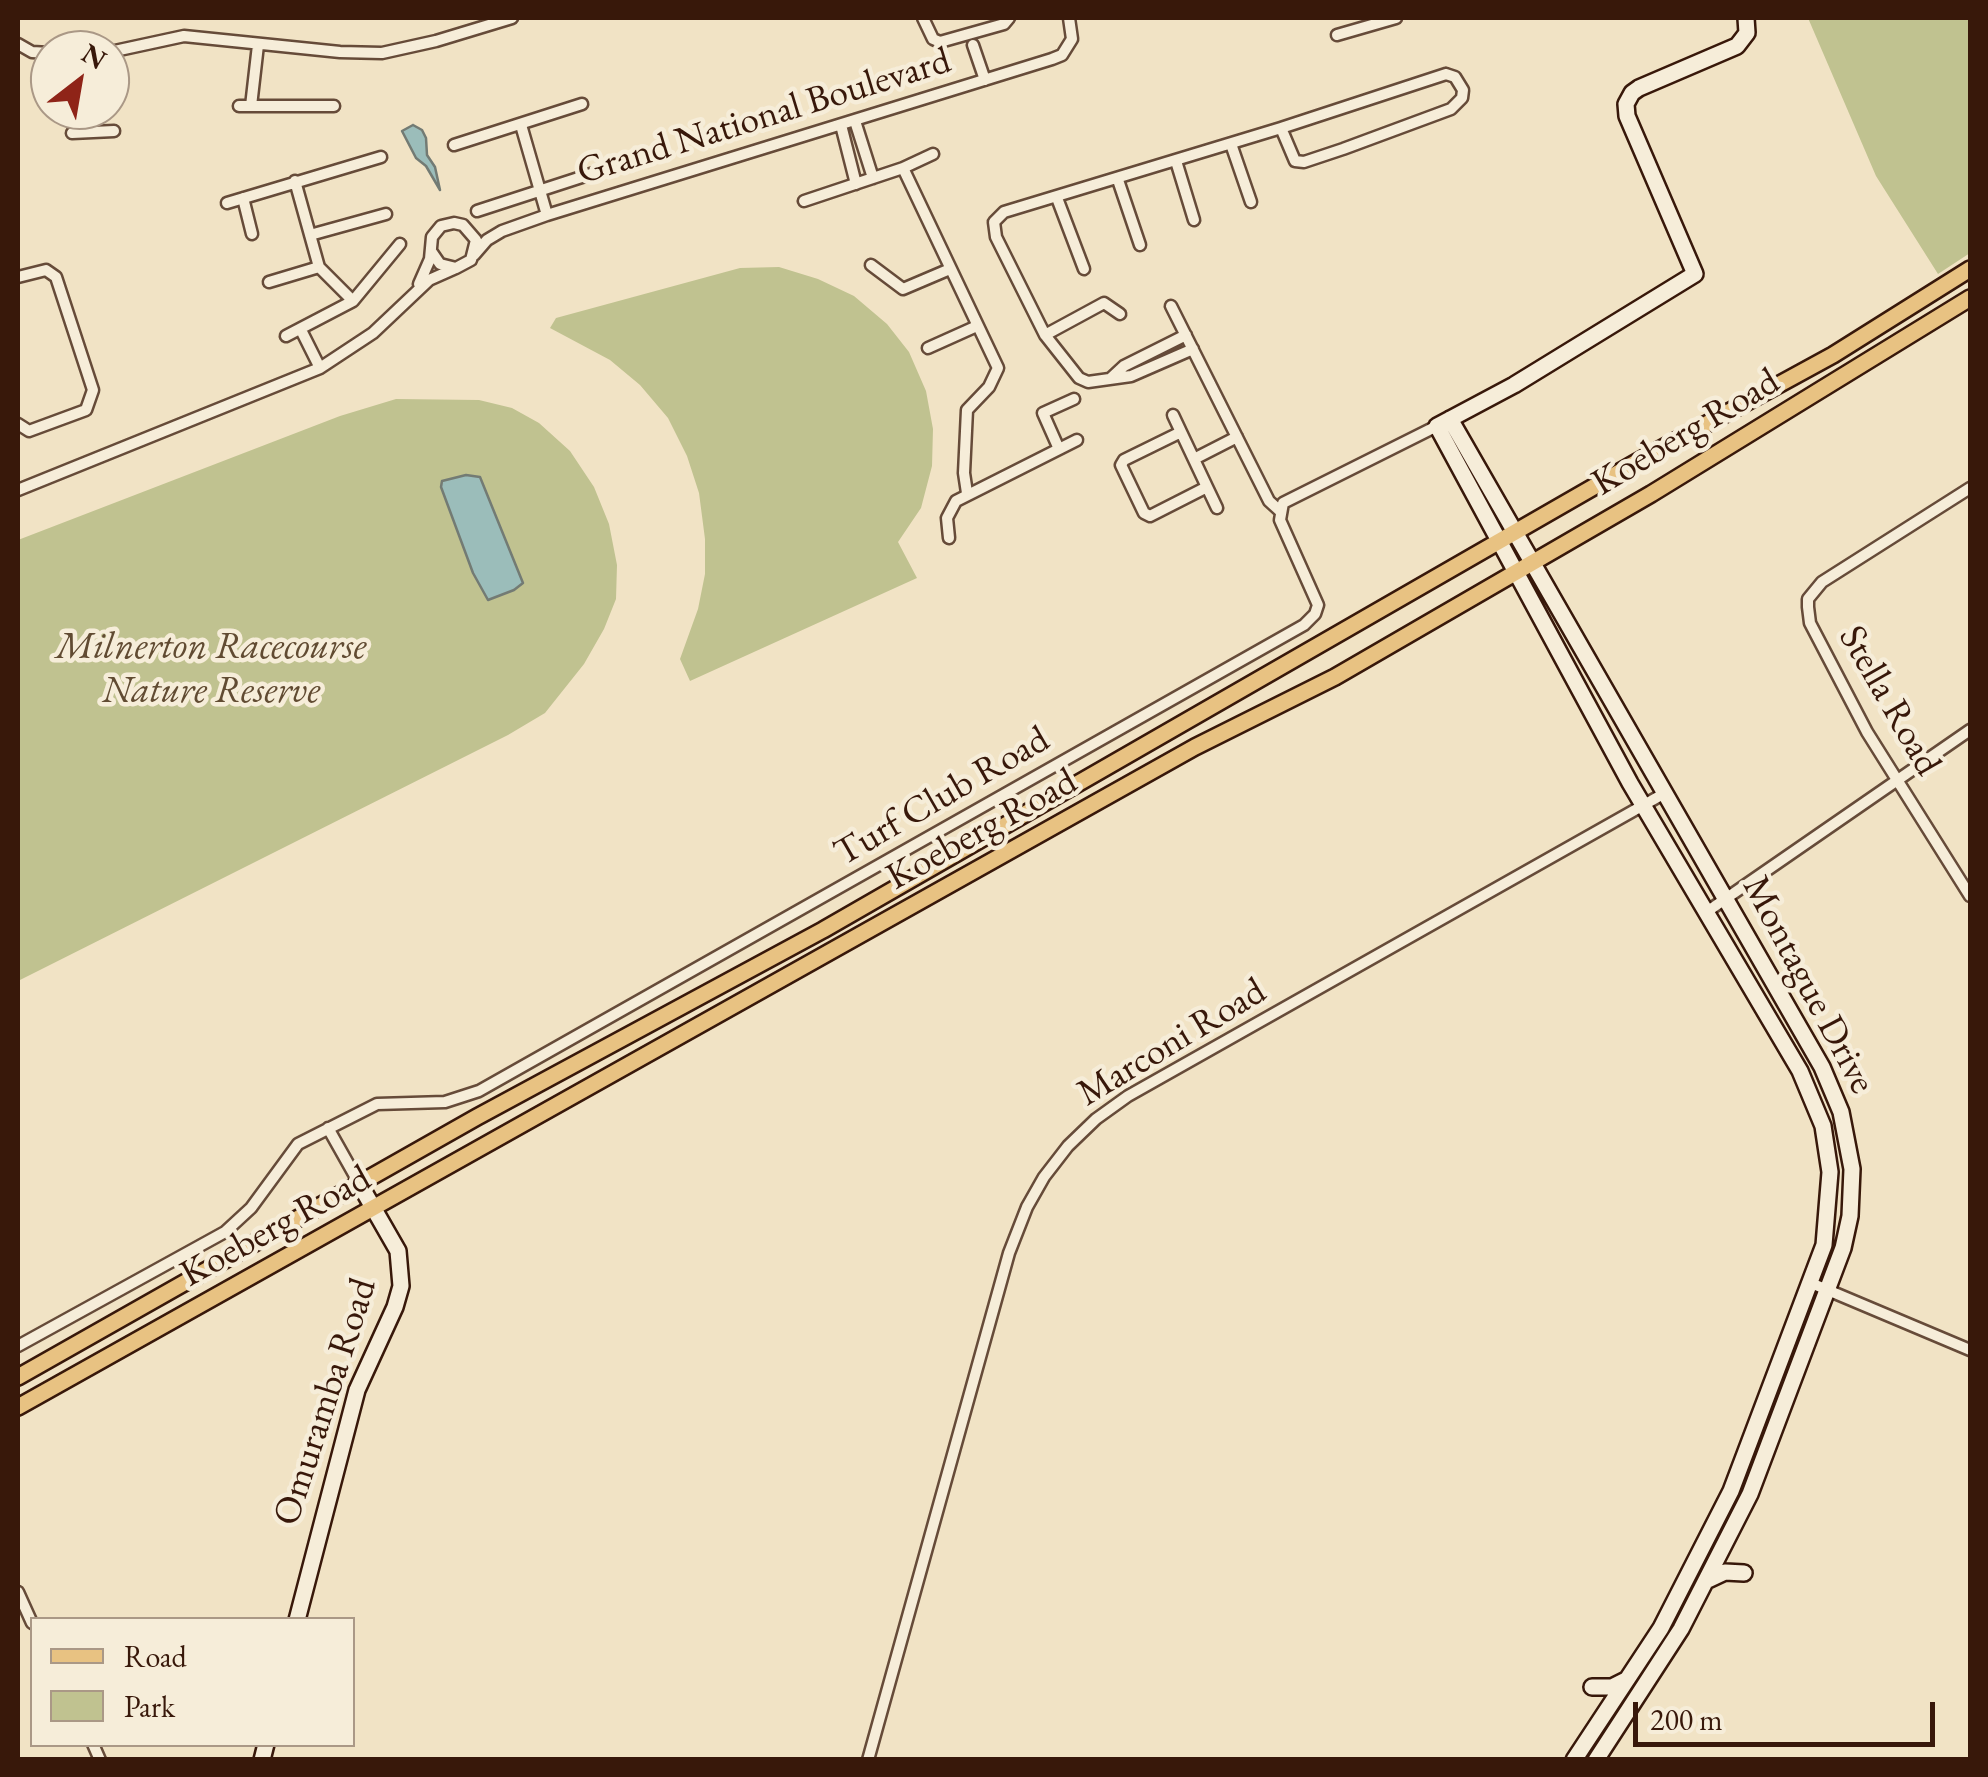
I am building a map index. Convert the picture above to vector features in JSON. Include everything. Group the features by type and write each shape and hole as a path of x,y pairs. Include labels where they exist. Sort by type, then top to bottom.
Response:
{"main road":[{"path":"1444,423 1696,274 1627,116 1626,104 1639,88 1738,46 1747,24"},
{"name":"Koeberg Road","path":"18,1376 359,1183 823,930 1833,355 1970,269"},
{"name":"Koeberg Road","path":"18,1406 1195,748 1335,677 1534,562 1970,298"},
{"name":"Montague Drive","path":"1444,423 1518,533 1822,1067 1844,1126 1852,1169 1850,1216 1843,1248 1750,1494 1669,1649 1596,1760"},
{"name":"Montague Drive","path":"1444,423 1515,572 1644,806 1800,1071 1823,1126 1830,1172 1824,1245 1716,1524 1661,1628 1574,1760"},
{"name":"Omuramba Road","path":"297,1617 357,1390 399,1296 400,1258 359,1183"},
{"path":"1708,1580 1726,1572 1744,1573"},
{"path":"1592,1687 1612,1686 1628,1678"}],"street":[{"path":"472,18 472,30"},
{"path":"130,48 184,36 382,53 512,18"},
{"path":"923,18 933,39 940,42 1004,24 1009,18"},
{"name":"Grand National Boulevard","path":"474,255 502,231 1062,55 1072,38 1069,18"},
{"path":"1336,35 1396,18"},
{"path":"258,45 245,106 334,106"},
{"path":"973,45 986,80"},
{"path":"1193,348 1131,376 1088,382 1079,378 1044,334 996,237 994,222 1004,212 1118,180 1440,75 1454,77 1463,90 1462,98 1450,109 1304,162 1295,161 1281,128"},
{"path":"454,144 582,104"},
{"path":"855,121 873,178"},
{"path":"841,125 856,184"},
{"path":"521,126 547,216"},
{"path":"72,134 114,131"},
{"path":"1231,144 1251,202"},
{"path":"804,200 903,168 933,154"},
{"path":"226,203 381,157"},
{"path":"1176,161 1194,220"},
{"path":"903,168 997,373 967,410 964,474 968,494"},
{"path":"477,210 594,173"},
{"path":"295,180 320,267 353,300"},
{"path":"1118,180 1140,245"},
{"path":"243,198 252,234"},
{"path":"1056,198 1084,269"},
{"path":"310,234 386,214"},
{"path":"18,490 322,366 373,334 416,290 438,274 467,264 474,255 476,240 463,225 454,222 441,226 432,237 431,251 416,290"},
{"name":"Grand National Boulevard","path":"463,225 502,231"},
{"path":"286,336 353,300 400,244"},
{"path":"431,251 440,264 456,268"},
{"path":"871,265 904,289 950,270"},
{"path":"269,282 320,267"},
{"path":"18,277 46,270 56,277 93,390 86,410 29,431 18,424"},
{"path":"1044,334 1104,302 1120,314"},
{"path":"1171,306 1270,501 1280,511 1288,498 1444,423"},
{"path":"928,348 977,326"},
{"path":"303,328 322,366"},
{"path":"1110,378 1124,366 1186,335"},
{"path":"1059,449 1044,413 1074,399"},
{"path":"1172,415 1217,508"},
{"path":"1181,432 1124,460 1123,474 1150,516 1207,487"},
{"path":"1194,458 1236,437"},
{"path":"949,538 947,518 951,508 968,494 1077,440"},
{"name":"Stella Road","path":"1970,488 1822,582 1808,599 1810,623 1867,732 1970,896"},
{"name":"Turf Club Road","path":"18,1346 225,1232 251,1208 290,1150 328,1128 376,1104 445,1102 480,1091 1304,625 1315,614 1318,604 1280,520 1280,511"},
{"path":"1705,912 1970,730"},
{"name":"Marconi Road","path":"868,1760 1009,1253 1044,1177 1068,1146 1128,1096 1665,793"},
{"path":"328,1128 359,1183"},
{"path":"1811,1282 1970,1350"},
{"path":"18,1592 30,1619"}],"green space":[{"path":"1808,18 1970,18 1970,253 1938,274 1876,176"},
{"path":"779,267 854,296 887,324 909,352 926,391 933,429 932,466 921,508 898,542 917,578 690,681 680,659 698,609 705,574 705,539 699,493 687,456 668,418 640,385 610,360 550,328 556,318 740,268"},
{"name":"Milnerton Racecourse Nature Reserve","path":"396,399 479,400 512,408 539,423 570,451 594,487 609,524 617,565 616,599 584,664 545,713 508,735 18,981 18,540 340,416"}],"water":[{"path":"413,125 426,138 427,155 435,167 440,190 402,131"},
{"path":"466,475 480,477 523,583 488,600 473,573 441,487 442,481"}]}
